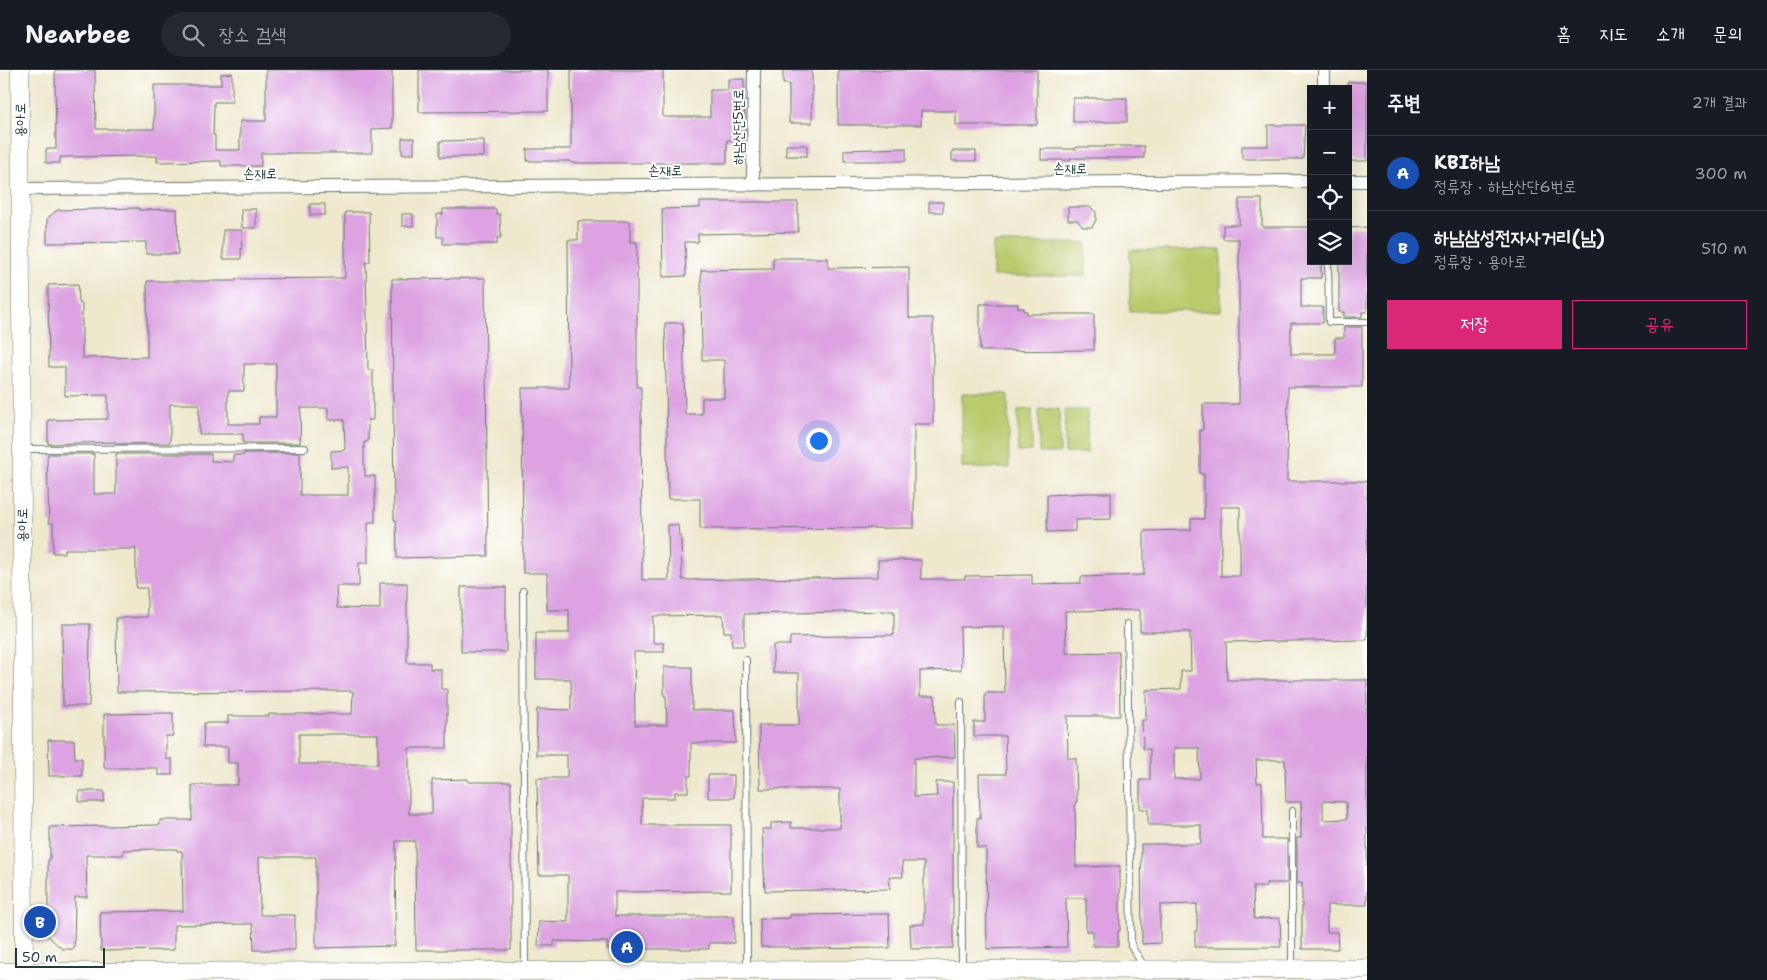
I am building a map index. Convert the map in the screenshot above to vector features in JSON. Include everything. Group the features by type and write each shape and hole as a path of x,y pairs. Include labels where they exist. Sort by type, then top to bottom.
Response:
{"street":[{"name":"용아로","path":"20,70 24,976"},
{"name":"하남산단5번로","path":"753,185 754,70"},
{"path":"1324,70 1324,85"},
{"name":"손재로","path":"20,189 1307,181"},
{"path":"1352,181 1367,181"},
{"path":"0,972 24,976 747,970 962,970 1146,975 1292,969 1359,973"}],"lane":[{"path":"1328,265 1329,322 1367,322"},
{"path":"21,449 305,448"},
{"path":"523,591 525,971"},
{"path":"1127,624 1131,946 1146,975"},
{"path":"746,660 747,970"},
{"path":"961,702 962,970"},
{"path":"1292,811 1292,969"}],"green space":[{"path":"993,243 1086,243 1086,276 993,276"},
{"path":"1130,250 1221,250 1221,311 1130,311"},
{"path":"962,394 1008,394 1009,468 962,468"},
{"path":"1032,409 1032,451 1018,452 1018,410"},
{"path":"1039,409 1059,409 1060,453 1039,453"},
{"path":"1065,410 1087,410 1087,453 1065,453"}],"building":[{"path":"55,70 95,70 96,129 154,129 154,85 221,85 221,74 232,73 232,102 214,102 213,135 215,135 215,150 240,150 240,121 266,121 266,70 392,70 392,128 372,129 372,153 261,153 261,166 221,166 221,161 157,162 157,156 60,157 60,163 46,163 46,149 56,149"},
{"path":"419,70 548,70 548,111 419,112"},
{"path":"571,70 663,70 663,117 710,117 710,90 728,90 728,79 744,79 745,140 727,140 727,163 571,163 571,161 527,161 527,149 571,149"},
{"path":"783,70 812,70 812,123 789,123 789,84 783,84"},
{"path":"838,70 1037,70 1037,125 956,125 956,111 921,111 921,125 838,125"},
{"path":"1348,82 1367,82 1367,161 1352,161 1352,85 1348,85"},
{"path":"1073,98 1127,98 1127,122 1073,122"},
{"path":"1268,125 1305,125 1303,159 1242,159 1242,146 1268,146"},
{"path":"402,138 414,138 414,154 402,154"},
{"path":"484,140 484,157 440,157 440,141"},
{"path":"786,145 807,145 807,156 786,156"},
{"path":"1144,146 1144,158 1041,160 1041,149 1076,149 1076,147"},
{"path":"906,148 906,161 844,161 844,150"},
{"path":"952,151 976,151 976,161 952,161"},
{"path":"1239,199 1262,199 1262,227 1307,227 1307,265 1321,265 1321,278 1301,278 1301,307 1323,307 1323,323 1291,323 1291,354 1335,354 1335,338 1344,338 1344,327 1362,327 1362,387 1288,387 1287,481 1367,481 1367,640 1226,642 1227,680 1367,680 1367,905 1327,905 1327,932 1337,932 1338,949 1302,949 1302,883 1297,883 1297,838 1301,838 1301,802 1286,802 1285,760 1256,760 1257,783 1262,783 1263,839 1287,839 1287,883 1266,883 1266,887 1253,887 1254,919 1280,918 1281,947 1195,947 1197,904 1160,905 1160,943 1142,944 1141,844 1201,844 1201,825 1148,825 1148,809 1140,809 1140,780 1150,780 1150,749 1143,749 1142,720 1146,720 1146,690 1181,689 1181,671 1191,671 1190,632 1140,632 1140,610 1065,611 1066,653 1119,652 1120,716 1067,716 1068,758 1076,758 1076,867 1120,866 1120,931 1118,931 1118,946 1093,946 1093,931 1086,931 1086,898 1066,898 1067,947 987,949 986,848 977,848 977,818 980,818 979,774 1006,774 1005,736 974,736 974,722 985,722 985,693 1005,693 1004,626 960,627 961,670 920,671 920,696 935,696 936,725 954,725 955,757 914,758 914,797 937,796 936,782 953,782 953,948 911,949 910,925 924,924 924,862 902,862 903,877 889,877 890,889 765,891 762,829 771,829 771,823 791,822 791,828 840,828 840,789 760,789 759,725 799,725 799,673 773,673 773,645 790,645 790,637 894,635 894,611 744,614 744,646 732,646 731,632 724,632 723,615 653,616 653,643 664,643 664,652 634,652 635,725 667,725 664,667 692,667 692,710 735,710 736,743 691,743 691,776 688,776 688,792 675,792 675,798 642,798 642,825 731,825 731,891 615,892 615,916 734,916 734,943 709,943 709,949 607,949 607,942 554,941 554,946 538,946 539,921 568,922 568,875 539,875 537,778 567,778 567,755 536,755 537,709 571,710 571,679 536,679 536,633 569,633 569,610 547,610 547,573 523,573 522,388 569,388 568,240 578,240 578,221 630,221 630,242 637,242 637,387 641,387 642,580 669,580 668,525 678,525 679,536 681,536 682,580 878,577 878,560 921,560 921,579 965,579 965,576 1032,575 1032,584 1081,583 1081,577 1144,575 1144,531 1191,530 1191,519 1204,519 1204,474 1200,474 1200,430 1203,430 1203,404 1239,404 1239,239 1223,239 1223,225 1239,225","holes":["1221,507 1240,507 1240,576 1221,576","1174,748 1199,748 1200,779 1174,779","1323,801 1346,802 1347,819 1323,820"]},
{"path":"700,202 798,202 798,232 698,234 698,242 685,242 686,276 663,277 662,209 700,208"},
{"path":"929,202 943,202 943,212 929,212"},
{"path":"310,204 325,204 325,215 310,215"},
{"path":"1068,207 1090,207 1096,212 1096,220 1092,227 1083,227 1077,220 1068,220"},
{"path":"139,208 139,210 177,209 178,254 146,254 146,242 47,243 47,219 57,210"},
{"path":"241,209 256,209 256,228 242,228"},
{"path":"443,209 496,209 496,214 500,214 501,238 497,238 497,244 443,244 443,237 437,237 437,214 443,214"},
{"path":"345,212 369,212 370,262 366,262 368,370 373,370 373,420 368,420 368,442 364,442 364,469 365,476 375,476 375,522 368,522 368,563 359,563 359,586 336,586 337,608 380,609 380,583 407,583 407,663 430,663 430,669 441,669 441,689 447,689 447,748 409,748 409,814 432,814 432,780 468,779 468,782 511,782 511,950 416,950 415,841 396,841 395,946 316,948 316,857 259,857 260,915 295,915 295,950 254,950 253,924 174,925 174,950 101,951 100,912 183,911 182,851 177,851 177,849 155,849 123,850 123,855 86,855 87,897 75,897 74,949 62,949 48,936 50,827 160,825 160,820 192,820 192,785 238,785 238,763 228,763 228,747 203,747 204,723 228,723 228,716 352,714 353,691 117,692 116,618 147,617 147,588 136,588 136,549 65,549 65,553 53,553 53,523 49,523 48,454 94,454 94,494 116,494 116,454 211,454 211,461 233,462 233,455 244,455 244,453 300,453 300,495 348,495 348,467 331,468 331,451 345,450 344,420 328,420 328,408 301,408 300,443 243,443 243,434 199,434 199,404 170,404 170,443 48,444 48,420 108,419 108,395 65,396 65,367 49,367 48,285 78,284 79,303 82,303 82,358 147,357 147,281 345,278","holes":["244,364 276,364 276,417 259,417 259,424 228,424 228,391 244,391","299,734 378,734 378,764 299,764"]},
{"path":"402,214 413,214 413,226 402,226"},
{"path":"1367,227 1367,312 1362,312 1362,317 1344,317 1344,312 1339,312 1339,265 1352,265 1352,228"},
{"path":"223,230 242,230 241,259 223,259"},
{"path":"773,258 828,258 828,268 909,267 909,318 933,318 933,424 914,424 914,528 700,529 700,499 668,499 665,323 683,323 685,414 702,414 702,398 724,398 724,360 702,360 701,270 773,269"},
{"path":"485,278 488,556 397,558 396,520 394,520 392,279"},
{"path":"980,304 1018,304 1018,308 1024,308 1027,314 1094,314 1094,350 980,351"},
{"path":"1111,493 1111,519 1075,520 1075,531 1047,532 1047,495"},
{"path":"461,587 506,587 506,652 461,652"},
{"path":"62,624 90,624 89,706 63,706"},
{"path":"173,713 173,736 166,736 166,759 172,759 172,775 158,775 158,768 104,768 104,714"},
{"path":"48,740 74,740 75,758 82,758 82,776 49,776"},
{"path":"708,775 734,775 734,798 708,798"},
{"path":"79,791 104,791 104,802 79,802"},
{"path":"889,914 890,948 790,949 790,947 761,947 760,919 790,918 790,915"}],"place":[{"name":"하남삼성전자사거리(남)","path":"40,922"},
{"name":"KBI하남","path":"627,947"}]}
